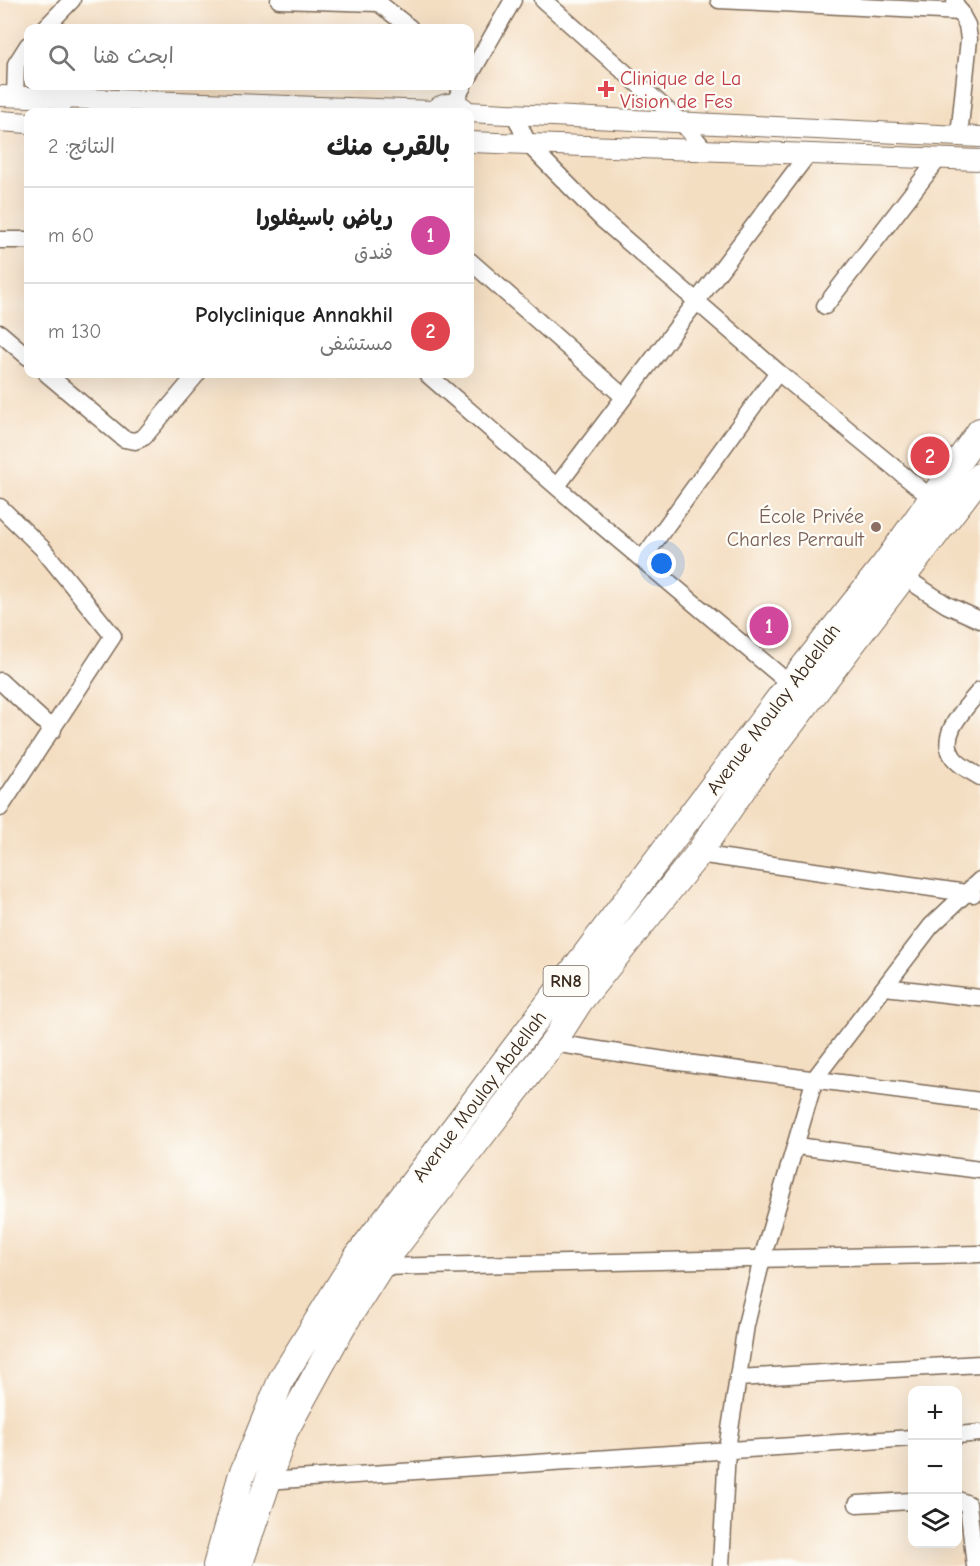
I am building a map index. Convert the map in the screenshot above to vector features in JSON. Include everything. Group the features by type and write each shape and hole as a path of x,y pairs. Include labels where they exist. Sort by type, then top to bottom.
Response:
{"main road":[{"name":"Avenue Moulay Abdellah","path":"216,1566 241,1477 282,1378 356,1258 790,684 885,564 930,497 980,431"},
{"name":"Avenue Moulay Abdellah","path":"239,1566 266,1481 285,1431 306,1388 380,1266 553,1043 580,1001 698,854 756,770 980,476"}],"street":[{"path":"49,24 72,0"},
{"path":"279,0 377,1 405,24"},
{"path":"474,68 513,0"},
{"path":"543,0 683,124 706,151"},
{"path":"719,0 957,6 967,25 969,39 959,136"},
{"path":"24,51 16,64 7,96 61,106 185,108"},
{"path":"464,90 465,108"},
{"path":"438,108 443,104 456,108"},
{"path":"474,112 515,116 980,137"},
{"path":"515,116 528,144 603,220 778,372 930,497"},
{"path":"0,121 24,123"},
{"path":"474,142 980,160"},
{"path":"557,486 808,154"},
{"path":"825,306 939,158"},
{"path":"0,240 24,240"},
{"path":"474,265 624,397"},
{"path":"0,333 24,354"},
{"path":"642,558 778,372"},
{"path":"52,378 124,439 135,441 144,436 194,378"},
{"path":"432,378 595,520 790,684"},
{"path":"0,507 42,548 113,636 0,808"},
{"path":"904,578 947,605 980,620"},
{"path":"0,681 53,730"},
{"path":"980,690 951,729 949,742 953,757 980,777"},
{"path":"698,854 973,894"},
{"path":"721,1566 728,1449 746,1325 762,1259 815,1078 931,926 973,894 980,880"},
{"path":"885,987 980,998"},
{"path":"553,1043 671,1061 980,1101"},
{"path":"796,1146 980,1170"},
{"path":"380,1266 980,1254"},
{"path":"738,1378 980,1364"},
{"path":"962,1435 980,1433"},
{"path":"266,1481 493,1468 728,1449 908,1438"},
{"path":"857,1504 908,1502"},
{"path":"962,1502 968,1504 975,1566"}],"place":[{"name":"Clinique de La Vision de Fes","path":"606,89"},
{"name":"Polyclinique Annakhil","path":"930,456"},
{"name":"École Privée Charles Perrault","path":"876,527"},
{"name":"رياض باسيفلورا","path":"769,626"}]}
